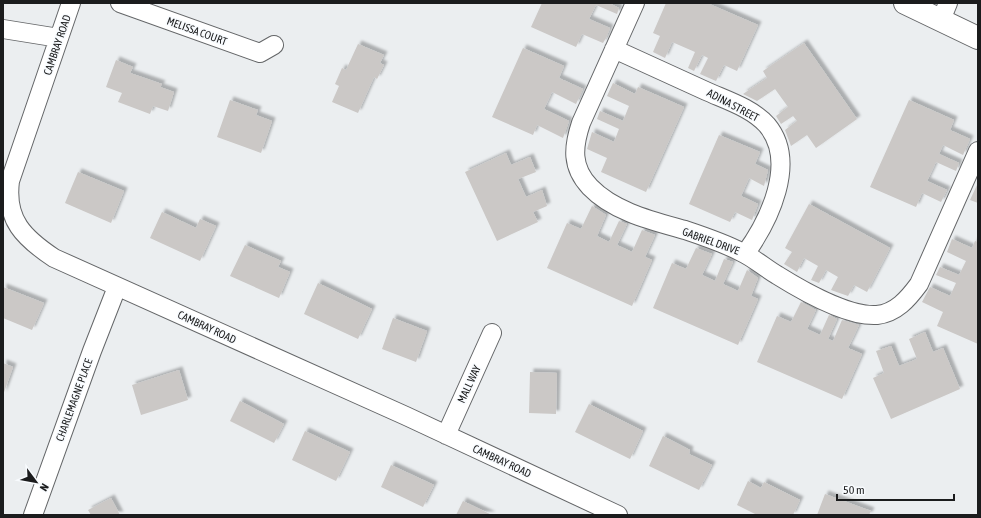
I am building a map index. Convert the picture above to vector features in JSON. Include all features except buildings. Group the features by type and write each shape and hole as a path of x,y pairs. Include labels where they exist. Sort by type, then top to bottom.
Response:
{"main road":[{"path":"905,3 944,12 978,38"}],"street":[{"name":"CAMBRAY ROAD","path":"71,3 10,181 9,202 11,213 15,222 36,246 54,258 446,435 618,515"},
{"name":"MELISSA COURT","path":"120,3 260,53 274,45"},
{"name":"GABRIEL DRIVE","path":"636,3 581,123 575,141 575,152 580,173 593,190 609,203 670,228 685,230 745,254 812,295 842,308 867,315 888,312 906,301 919,284 978,151"},
{"path":"3,29 59,38"},
{"name":"ADINA STREET","path":"614,49 738,105 760,117 773,134 778,148 781,165 777,186 763,226 745,254"},
{"name":"CHARLEMAGNE PLACE","path":"33,515 92,351 117,287"},
{"name":"MALL WAY","path":"446,435 492,333"}]}
